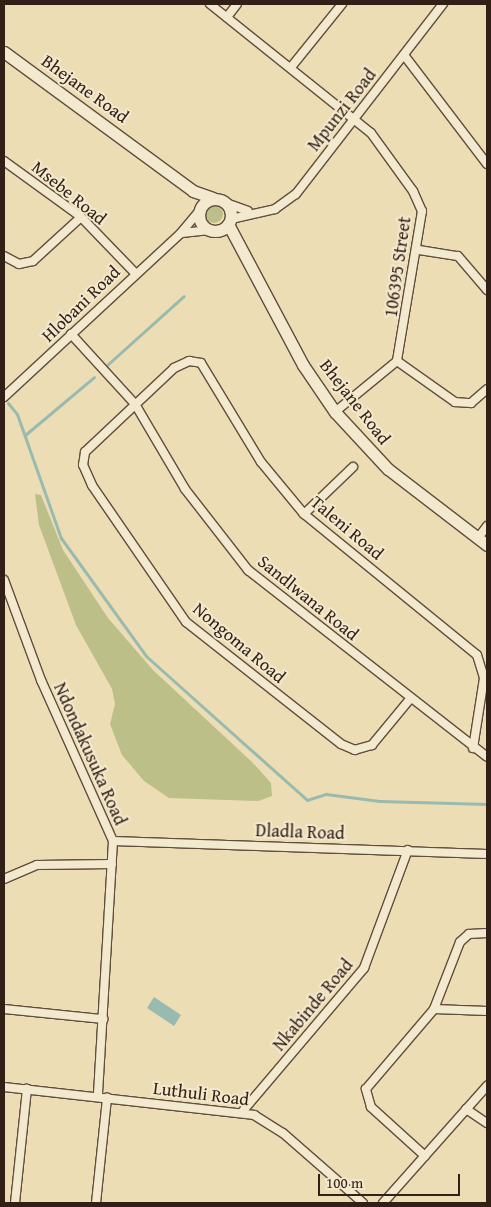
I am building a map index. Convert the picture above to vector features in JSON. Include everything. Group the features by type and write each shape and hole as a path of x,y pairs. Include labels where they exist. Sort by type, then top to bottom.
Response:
{"street":[{"name":"106395 Street","path":"210,4 292,66 354,119 378,143 419,203 419,250 397,361"},
{"path":"227,17 237,4"},
{"path":"292,66 342,4"},
{"name":"Mpunzi Road","path":"229,222 250,212 286,203 443,4"},
{"name":"Bhejane Road","path":"4,52 193,191 213,198"},
{"path":"404,55 487,164"},
{"name":"Msebe Road","path":"4,161 81,217 135,273"},
{"path":"193,191 200,209 201,223 214,231"},
{"path":"200,209 213,198 250,212"},
{"path":"180,234 214,231 229,222 226,203"},
{"name":"Hlobani Road","path":"4,396 135,273 180,234 200,209"},
{"path":"4,256 19,264 33,261 81,217"},
{"name":"Bhejane Road","path":"229,222 235,245 335,412 388,469 487,545"},
{"name":"Bhejane Road","path":"214,231 235,245"},
{"path":"419,250 458,256 487,290"},
{"name":"Sandlwana Road","path":"71,334 135,404 186,489 248,570 410,699 473,748 487,756"},
{"path":"335,412 397,361 455,402 471,403 487,389"},
{"name":"Taleni Road","path":"135,404 179,364 201,363 261,462 304,514 477,655 484,678 473,748"},
{"name":"Nongoma Road","path":"135,404 85,452 83,465 123,536 186,622 349,748 360,750 372,744 410,699"},
{"path":"304,514 353,467"},
{"path":"478,538 487,526"},
{"name":"Ndondakusuka Road","path":"4,580 41,680 113,841 98,1097"},
{"name":"Dladla Road","path":"113,841 487,854"},
{"name":"Nkabinde Road","path":"242,1112 364,968 408,850"},
{"path":"4,879 38,865 112,864"},
{"path":"425,1156 377,1114 365,1095 369,1081 434,1009 460,942 469,934 487,933"},
{"path":"4,1009 103,1019"},
{"path":"434,1009 487,1011"},
{"path":"383,1203 487,1086"},
{"name":"Luthuli Road","path":"4,1087 242,1112 283,1133 363,1203"},
{"path":"15,1203 27,1089"},
{"path":"96,1203 106,1098"},
{"path":"466,1109 487,1123"}],"green space":[{"path":"210,205 218,205 223,210 221,221 210,223 205,218 205,210"},
{"path":"35,494 41,495 63,550 108,618 153,670 253,763 271,783 272,796 258,801 169,798 144,781 122,755 110,724 115,704 112,689 76,625 39,525"}],"water":[{"path":"154,997 181,1015 174,1026 147,1008"}],"waterway":[{"path":"107,365 184,296"},
{"path":"25,435 94,377"},
{"path":"8,403 17,414 61,538 146,656 307,800 326,794 380,801 487,804"}]}
